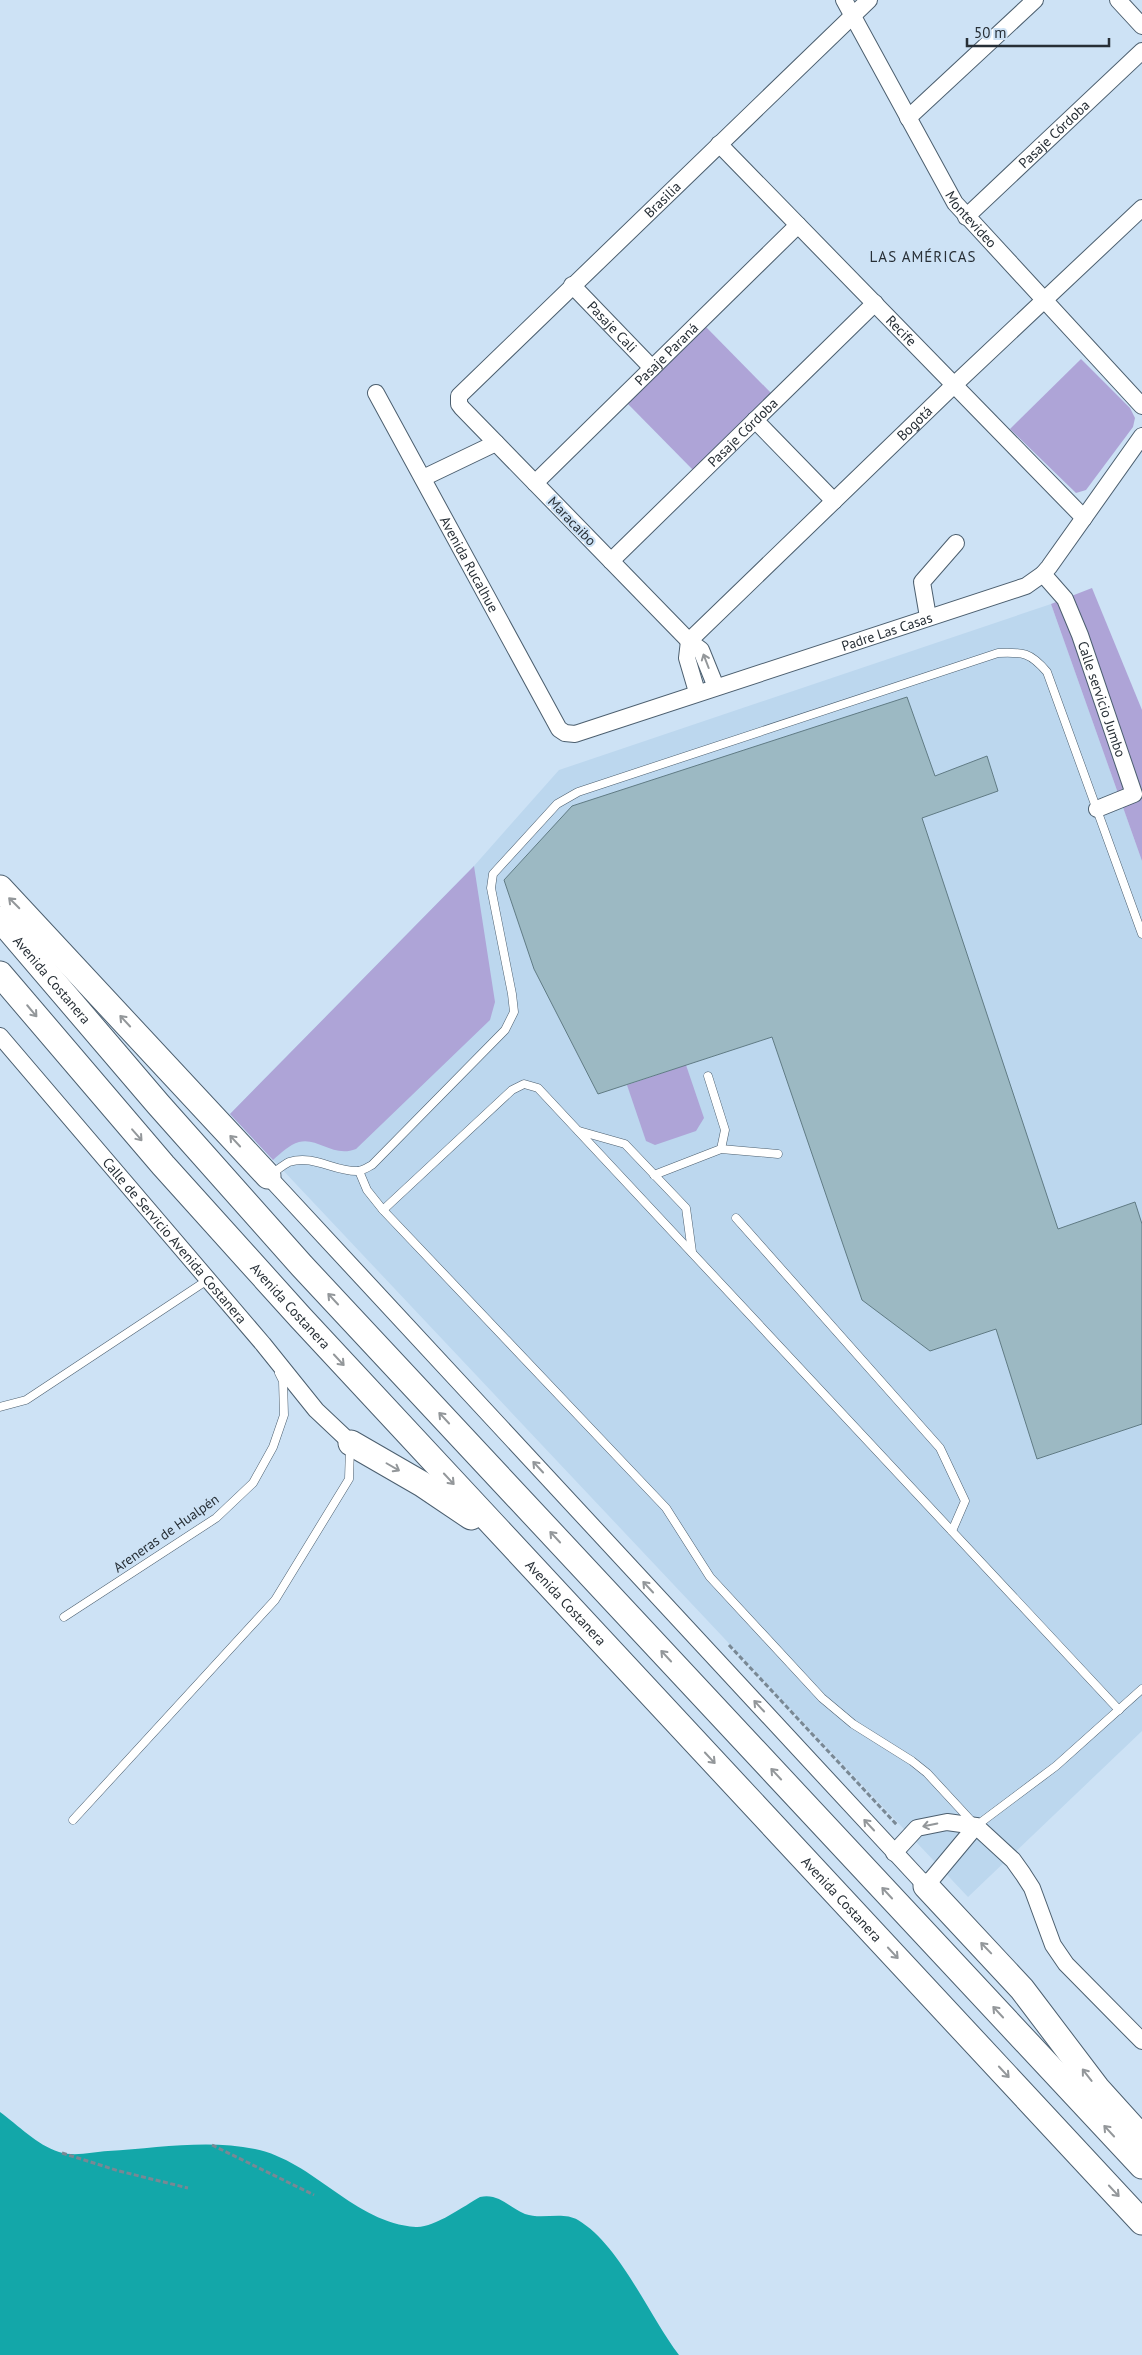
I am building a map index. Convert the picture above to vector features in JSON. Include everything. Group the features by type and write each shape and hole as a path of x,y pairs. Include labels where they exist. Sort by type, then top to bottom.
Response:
{"main road":[{"path":"0,888 268,1176"},
{"name":"Avenida Costanera","path":"0,919 158,1104 302,1266 1142,2166"},
{"name":"Avenida Costanera","path":"0,974 236,1247 515,1550 1142,2222"},
{"path":"351,1443 450,1503 515,1550"},
{"path":"926,1886 1022,1989 1097,2088 1142,2138"}],"street":[{"name":"Montevideo","path":"844,0 944,186 966,217 1142,406"},
{"name":"Brasilia","path":"458,400 461,392 869,0"},
{"path":"908,118 1035,0"},
{"path":"1118,0 1142,26"},
{"name":"Pasaje Córdoba","path":"966,217 1142,51"},
{"name":"Recife","path":"720,144 1084,518"},
{"name":"Bogotá","path":"689,641 954,385 1142,208"},
{"name":"Pasaje Paraná","path":"535,483 798,225"},
{"name":"Pasaje Cali","path":"572,285 652,368"},
{"name":"Pasaje Córdoba","path":"611,561 875,303"},
{"name":"Avenida Rucalhue","path":"376,393 559,729 565,733"},
{"name":"Maracaibo","path":"458,400 462,408 496,443 689,641 701,650 716,687"},
{"path":"755,420 834,501"},
{"name":"Padre Las Casas","path":"565,733 574,734 697,692 1026,586 1043,574 1142,436"},
{"path":"423,478 496,443"},
{"path":"928,617 922,582 956,542"},
{"name":"Calle servicio Jumbo","path":"1043,574 1066,599 1134,794 1097,809"},
{"path":"689,641 688,658 697,692"},
{"name":"Calle de Servicio Avenida Costanera","path":"0,1036 263,1344 316,1410 351,1443"},
{"path":"268,1176 926,1886 976,1826"},
{"path":"894,1852 917,1828 947,1822 976,1826 1013,1860 1023,1874 1032,1888 1053,1945 1066,1964 1142,2041"}],"lane":[{"path":"268,1176 288,1162 302,1160 359,1171 372,1165 505,1030 514,1012 491,888 494,874 557,804 578,792 998,653 1017,652 1035,658 1046,672 1142,934"},
{"path":"708,1076 725,1130 721,1149"},
{"path":"383,1210 512,1090 524,1084 538,1088 1119,1710"},
{"path":"578,1130 625,1144 686,1208 692,1252"},
{"path":"654,1175 721,1149 778,1154"},
{"path":"359,1171 367,1190 383,1210 666,1508 710,1577 822,1698 853,1724 919,1767 976,1826 1056,1766 1142,1689"},
{"path":"736,1218 940,1448 965,1501 952,1531"},
{"path":"0,1406 26,1400 208,1280"},
{"name":"Areneras de Hualpén","path":"64,1617 216,1518 253,1483 273,1447 284,1415 283,1380 263,1344"},
{"path":"73,1820 275,1600 349,1479 351,1443"}],"path":[{"path":"212,2145 314,2195"},
{"path":"62,2153 119,2171 188,2188"}],"shaded area":[{"path":"706,327 772,394 693,470 627,403"},
{"path":"1081,359 1130,408 1135,418 1133,427 1086,490 1076,493 1010,429"},
{"path":"1092,588 1142,710 1142,861 1051,604"},
{"path":"1051,604 1142,861 1142,1731 968,1897 230,1114 474,866 559,770"},
{"path":"474,866 495,1002 490,1020 356,1149 340,1151 306,1141 295,1143 288,1147 273,1160 230,1114"},
{"path":"686,1065 704,1118 696,1131 655,1145 646,1141 627,1085"},
{"path":"0,2112 43,2145 59,2152 71,2154 200,2144 255,2149 276,2156 296,2166 353,2204 373,2215 394,2223 416,2227 431,2224 480,2197 487,2196 503,2201 519,2211 532,2216 572,2217 593,2231 621,2263 679,2355 0,2355"}],"building":[{"path":"907,697 935,776 987,756 998,791 922,818 1058,1229 1135,1202 1142,1224 1142,1424 1037,1459 996,1329 930,1351 862,1300 772,1037 598,1094 534,969 504,880 572,806"}],"district":[{"name":"LAS AMÉRICAS","path":"923,256"}]}
